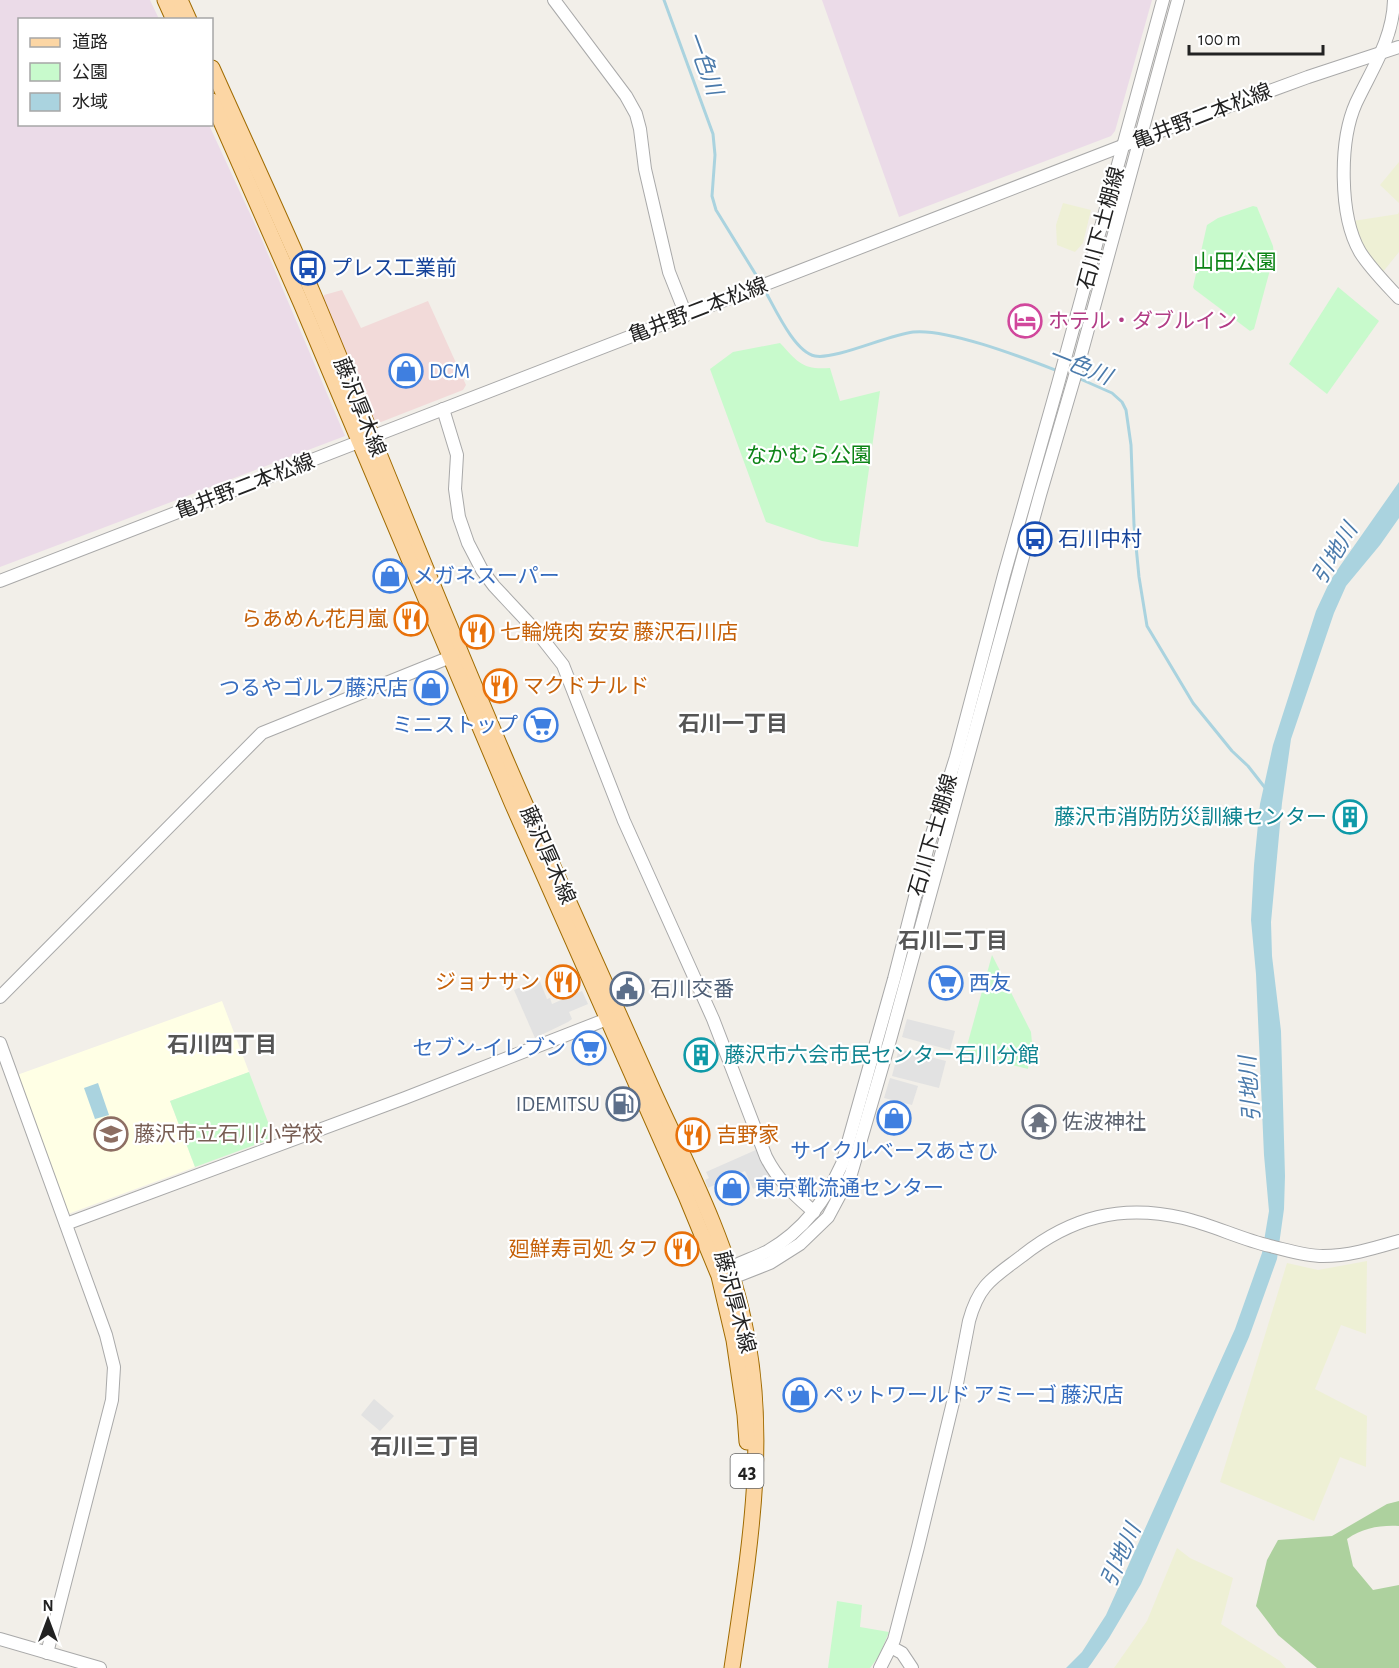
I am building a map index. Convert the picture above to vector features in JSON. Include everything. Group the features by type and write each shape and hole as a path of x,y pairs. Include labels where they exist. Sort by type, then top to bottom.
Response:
{"main road":[{"path":"165,0 173,18"},
{"path":"180,0 188,18"},
{"name":"藤沢厚木線","path":"213,70 313,295 366,439"},
{"name":"藤沢厚木線","path":"213,103 366,439 456,655 522,798 612,1017 699,1191 743,1318 753,1372 756,1488 732,1668"},
{"name":"藤沢厚木線","path":"722,1668 744,1512 747,1450 745,1415 727,1274"}],"street":[{"path":"554,0 626,96 636,114 645,170 669,272 686,315"},
{"name":"石川下土棚線","path":"727,1274 768,1251 797,1231 831,1188 846,1153 927,850 956,757 1163,0"},
{"name":"石川下土棚線","path":"727,1274 770,1263 800,1244 828,1217 850,1174 890,1040 1178,0"},
{"path":"1394,0 1390,33 1355,106 1350,125 1345,166 1345,202 1351,230 1360,253 1399,298"},
{"name":"亀井野二本松線","path":"0,580 1123,146 1297,80 1399,47"},
{"path":"443,409 457,455 455,489 459,517 468,543 482,570 494,586 537,632 562,665 624,821 713,1019 766,1157 783,1184 814,1212"},
{"path":"0,998 262,733 456,655"},
{"path":"66,1224 405,1098 612,1017"},
{"path":"0,1043 109,1345 114,1368 114,1383 102,1444 47,1653"},
{"path":"880,1668 891,1647 935,1480 969,1321 976,1300 984,1286 1053,1234 1087,1219 1116,1213 1146,1212 1185,1218 1253,1242 1323,1256 1368,1250 1399,1241"},
{"path":"0,1640 100,1668"},
{"path":"891,1647 902,1653 912,1668"}],"shaded area":[{"path":"0,0 150,0 159,18 18,18 18,126 209,126 259,233 345,436 0,567"},
{"path":"822,0 1152,0 1115,131 1111,136 899,217"},
{"path":"1399,162 1399,203 1380,185"},
{"path":"1063,203 1091,210 1083,243 1075,252 1057,245 1056,225"},
{"path":"1399,212 1399,252 1382,273 1366,254 1353,221"},
{"name":"DCM","path":"342,290 361,328 428,301 466,385 463,390 381,422 373,420 323,299 324,295"},
{"path":"539,979 547,999 550,998 552,1004 582,991 588,1004 569,1012 572,1019 568,1022 535,1038 514,990"},
{"name":"藤沢市立石川小学校","path":"222,1001 249,1072 170,1101 195,1167 68,1214 17,1075"},
{"path":"907,1019 955,1031 950,1050 902,1037"},
{"path":"899,1049 946,1061 939,1088 892,1076"},
{"path":"890,1078 918,1086 912,1105 884,1098"},
{"path":"758,1149 772,1181 753,1189 745,1171 708,1188 705,1180 709,1178 706,1172"},
{"path":"1367,1261 1366,1334 1341,1325 1315,1389 1367,1416 1366,1467 1340,1457 1314,1521 1220,1482 1287,1263 1318,1270"},
{"path":"374,1399 394,1416 380,1431 361,1415"},
{"path":"1177,1548 1190,1558 1233,1578 1221,1624 1280,1661 1286,1668 1114,1668 1147,1621"}],"green space":[{"name":"山田公園","path":"1253,206 1257,207 1273,246 1274,255 1254,329 1250,331 1193,287 1207,225 1218,218"},
{"path":"1338,287 1379,321 1327,394 1289,364"},
{"name":"なかむら公園","path":"780,343 791,355 807,366 830,368 840,401 880,391 858,547 822,541 766,522 710,369 733,352"},
{"path":"992,955 1031,1032 1032,1043 1028,1069 965,1053"},
{"path":"249,1072 274,1138 195,1167 170,1101"},
{"path":"1399,1501 1399,1526 1372,1528 1347,1539 1353,1566 1373,1590 1399,1585 1399,1668 1317,1668 1278,1635 1256,1606 1267,1560 1278,1540 1332,1536 1387,1504"},
{"path":"837,1601 862,1605 860,1627 889,1632 879,1656 870,1668 828,1668"}],"water":[{"path":"1399,482 1399,518 1346,586 1334,613 1291,739 1282,803 1271,922 1272,956 1281,1031 1285,1176 1284,1209 1277,1259 1249,1337 1141,1584 1088,1668 1066,1668 1082,1652 1106,1615 1235,1329 1262,1253 1269,1211 1251,920 1260,804 1273,745 1316,611 1330,581"},
{"path":"98,1083 109,1115 95,1119 84,1088"}],"waterway":[{"name":"一色川","path":"664,0 713,134 715,155 712,196 716,210 761,283"},
{"name":"一色川","path":"764,289 792,338 807,353 815,356 848,351 902,334 928,332 965,339 1058,371"},
{"name":"一色川","path":"1078,378 1112,393 1122,402 1126,410 1131,445 1134,525 1139,577 1147,626 1193,703 1266,789"}],"place":[{"name":"プレス工業前","path":"308,268"},
{"name":"ホテル・ダブルイン","path":"1025,321"},
{"name":"DCM","path":"406,371"},
{"name":"石川中村","path":"1035,539"},
{"name":"メガネスーパー","path":"390,576"},
{"name":"らあめん花月嵐","path":"411,619"},
{"name":"七輪焼肉 安安 藤沢石川店","path":"477,632"},
{"name":"マクドナルド","path":"500,686"},
{"name":"つるやゴルフ藤沢店","path":"431,688"},
{"name":"ミニストップ","path":"541,725"},
{"name":"藤沢市消防防災訓練センター","path":"1350,817"},
{"name":"ジョナサン","path":"563,982"},
{"name":"西友","path":"946,983"},
{"name":"石川交番","path":"627,989"},
{"name":"セブン-イレブン","path":"589,1048"},
{"name":"藤沢市六会市民センター石川分館","path":"701,1055"},
{"name":"IDEMITSU","path":"623,1104"},
{"name":"サイクルベースあさひ","path":"894,1118"},
{"name":"佐波神社","path":"1039,1122"},
{"name":"藤沢市立石川小学校","path":"111,1134"},
{"name":"吉野家","path":"693,1135"},
{"name":"東京靴流通センター","path":"732,1188"},
{"name":"廻鮮寿司処 タフ","path":"682,1249"},
{"name":"ペットワールド アミーゴ 藤沢店","path":"800,1395"}],"district":[{"name":"石川一丁目","path":"733,723"},
{"name":"石川二丁目","path":"953,940"},
{"name":"石川四丁目","path":"222,1044"},
{"name":"石川三丁目","path":"425,1446"}],"water label":[{"name":"引地川","path":"1334,553"},
{"name":"引地川","path":"1249,1089"},
{"name":"引地川","path":"1120,1555"}]}
